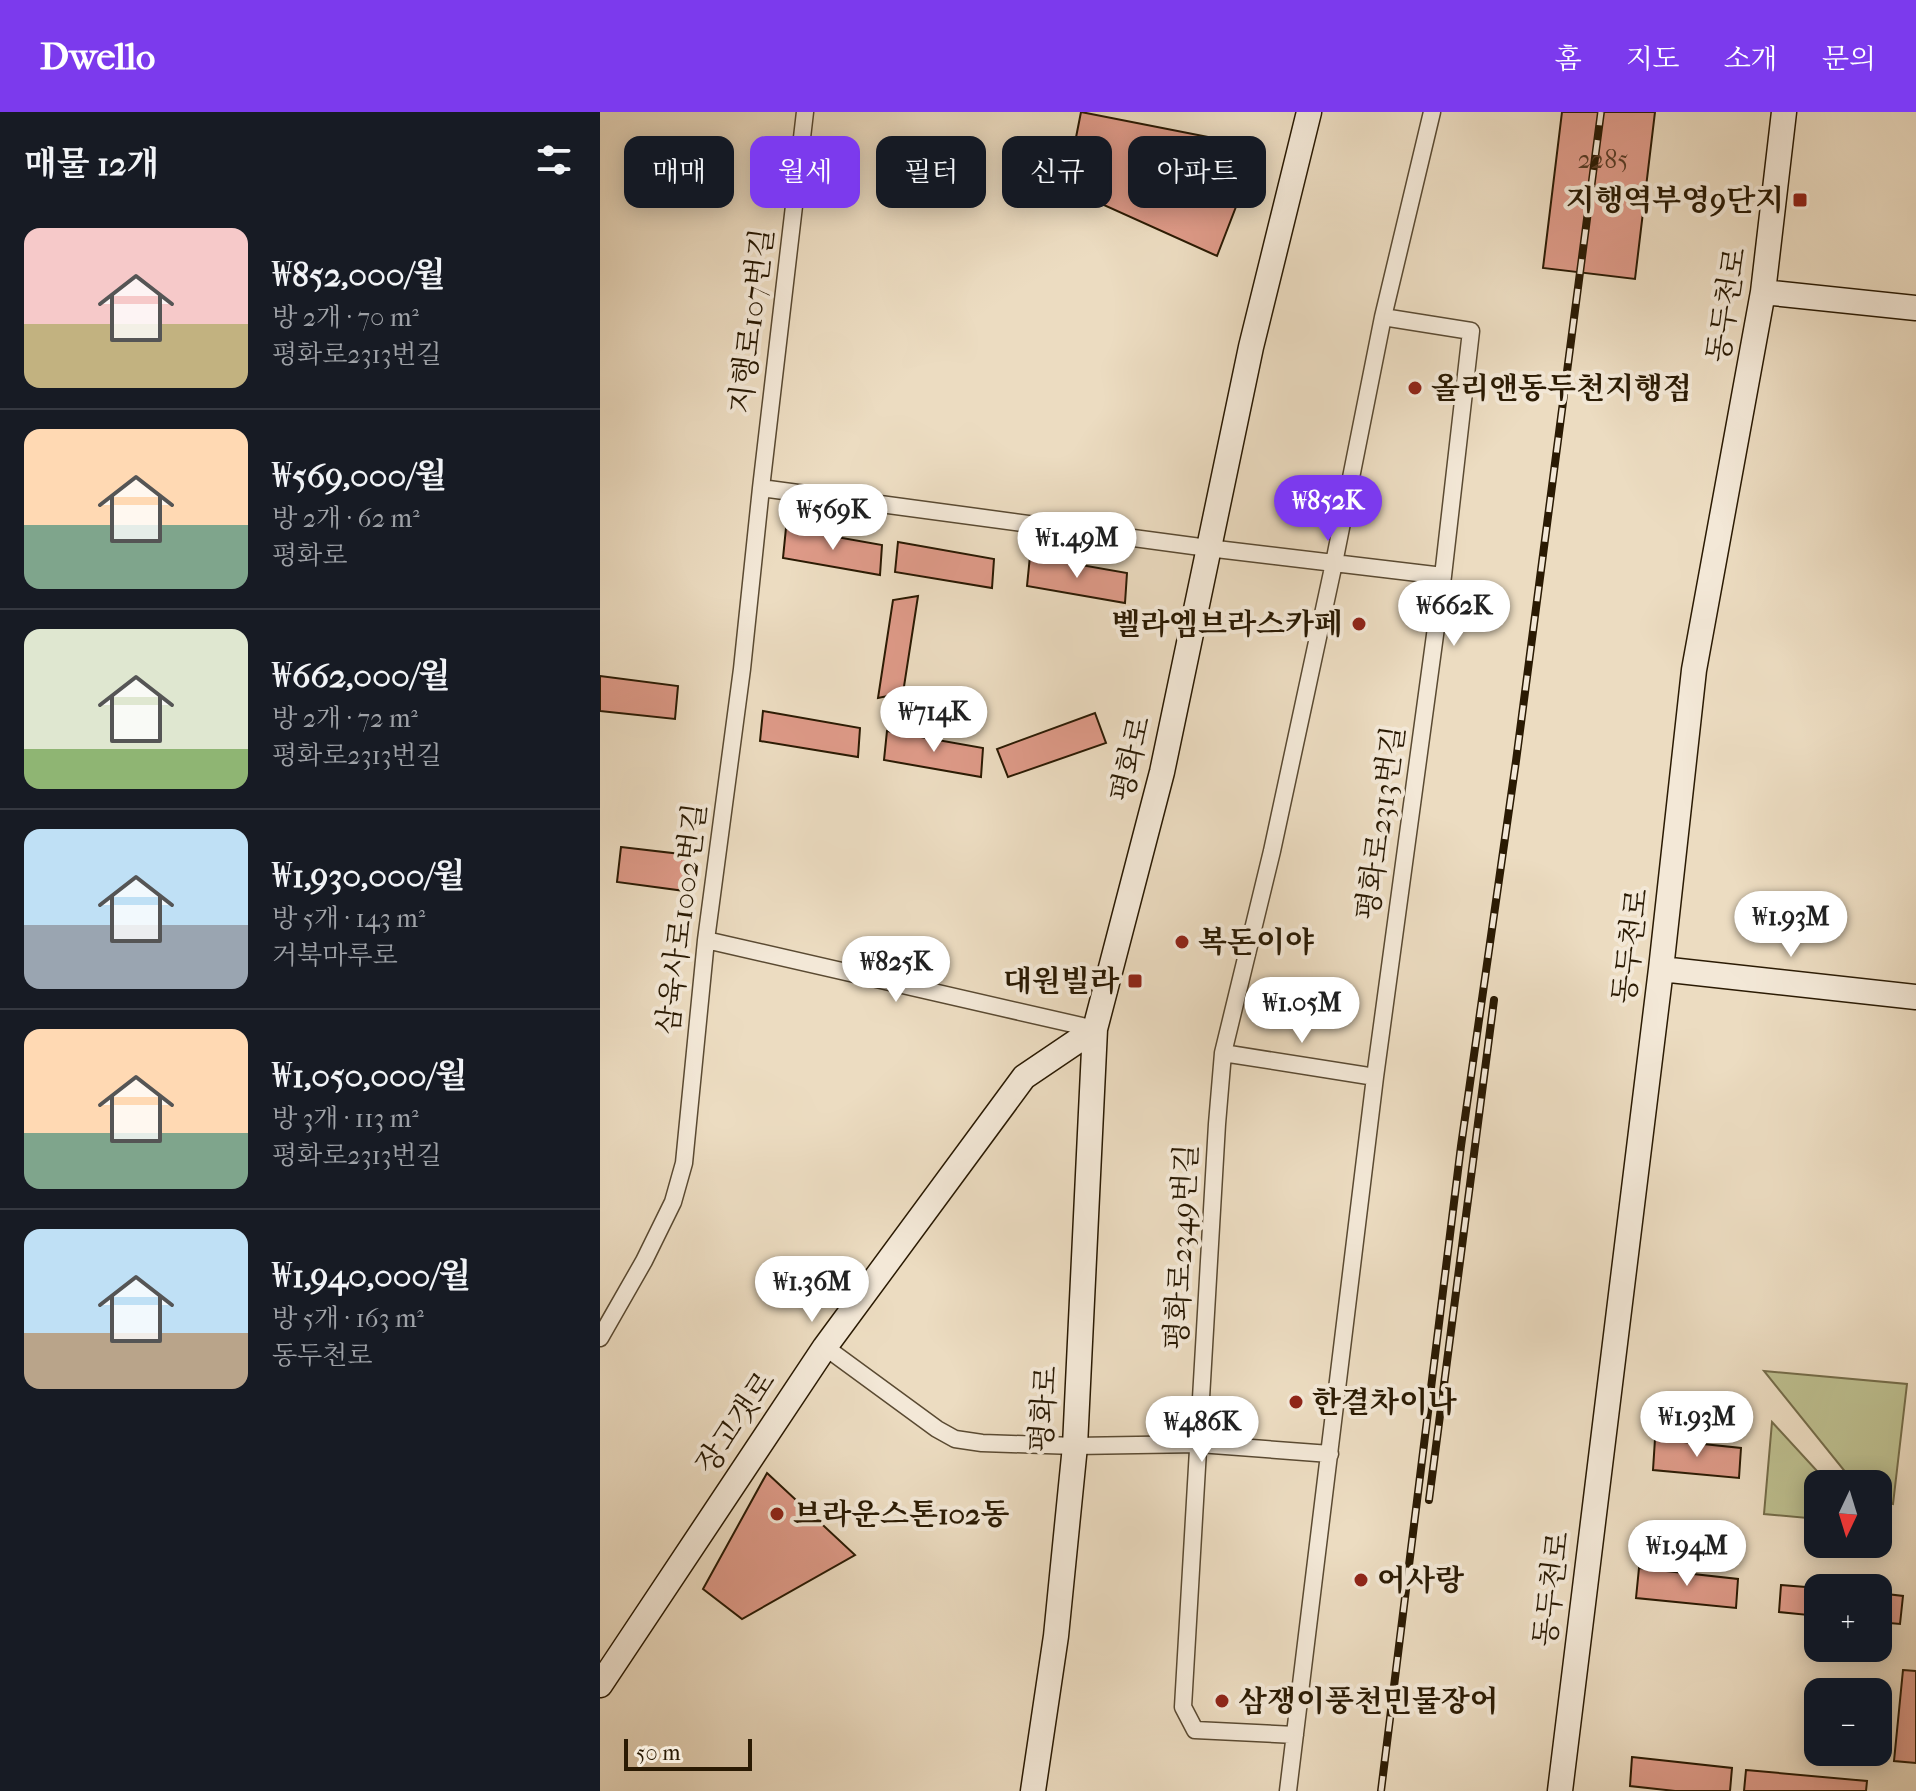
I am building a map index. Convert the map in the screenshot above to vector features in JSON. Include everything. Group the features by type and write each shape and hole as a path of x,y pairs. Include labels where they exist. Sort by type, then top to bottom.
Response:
{"street":[{"name":"지행로107번길","path":"761,488 805,112"},
{"name":"평화로","path":"1033,1791 1056,1636 1075,1446 1095,1029 1162,772 1251,347 1309,112"},
{"path":"1288,1791 1375,1077 1223,1053 1272,851 1383,317 1432,112"},
{"name":"동두천로","path":"1560,1791 1661,969 1694,670 1763,292 1784,112"},
{"path":"1763,292 1916,308"},
{"name":"평화로2313번길","path":"1375,1077 1443,576 1471,331 1383,317"},
{"path":"761,488 1443,576"},
{"name":"삼육사로1002번길","path":"600,1338 605,1319 644,1261 673,1202 684,1163 706,940 742,669 761,488"},
{"path":"706,940 1095,1029"},
{"path":"1661,969 1916,997"},
{"name":"장고갯로","path":"600,1685 825,1347 1024,1077 1095,1029"},
{"name":"평화로2349번길","path":"1223,1053 1183,1707 1195,1730 1295,1735"},
{"path":"825,1347 955,1439 982,1443 1075,1446 1199,1444 1330,1454"}],"green space":[{"path":"1764,1371 1907,1384 1893,1504 1892,1470 1844,1470"},
{"path":"1772,1422 1816,1470 1804,1470 1804,1518 1764,1514"}],"building":[{"path":"1081,112 1203,136 1128,136 1128,208 1235,208 1217,256 1110,208 1112,136 1076,136"},
{"path":"1562,112 1655,112 1635,279 1543,268"},
{"path":"786,528 882,545 880,575 783,558"},
{"path":"898,542 994,559 992,588 895,572"},
{"path":"1030,556 1127,573 1125,603 1027,586"},
{"path":"918,596 903,693 878,698 893,600"},
{"path":"600,676 678,686 675,719 600,711"},
{"path":"763,711 860,728 858,757 760,741"},
{"path":"1095,713 1106,743 1008,777 997,749"},
{"path":"887,731 983,748 981,777 884,760"},
{"path":"621,847 689,855 685,891 617,882"},
{"path":"1655,1439 1741,1448 1739,1478 1653,1470"},
{"name":"브라운스톤102동","path":"767,1473 855,1555 742,1619 703,1589"},
{"path":"1639,1568 1738,1579 1736,1608 1636,1598"},
{"path":"1781,1585 1804,1587 1804,1615 1779,1612"},
{"path":"1892,1595 1903,1596 1900,1624 1892,1623"},
{"path":"1903,1670 1916,1671 1916,1763 1894,1761"},
{"path":"1632,1757 1732,1768 1730,1791 1675,1791 1630,1786"},
{"path":"1746,1770 1867,1781 1866,1791 1744,1791"}],"railway":[{"path":"1381,1791 1461,1146 1516,761 1601,112"},
{"path":"1429,1500 1494,1000"}],"place":[{"name":"지행역부영9단지","path":"1800,200"},
{"name":"올리앤동두천지행점","path":"1415,388"},
{"name":"벨라엠브라스카페","path":"1359,624"},
{"name":"복돈이야","path":"1182,942"},
{"name":"대원빌라","path":"1135,981"},
{"name":"한결차이나","path":"1296,1402"},
{"name":"브라운스톤102동","path":"777,1514"},
{"name":"어사랑","path":"1361,1580"},
{"name":"삼쟁이풍천민물장어","path":"1222,1701"}]}
